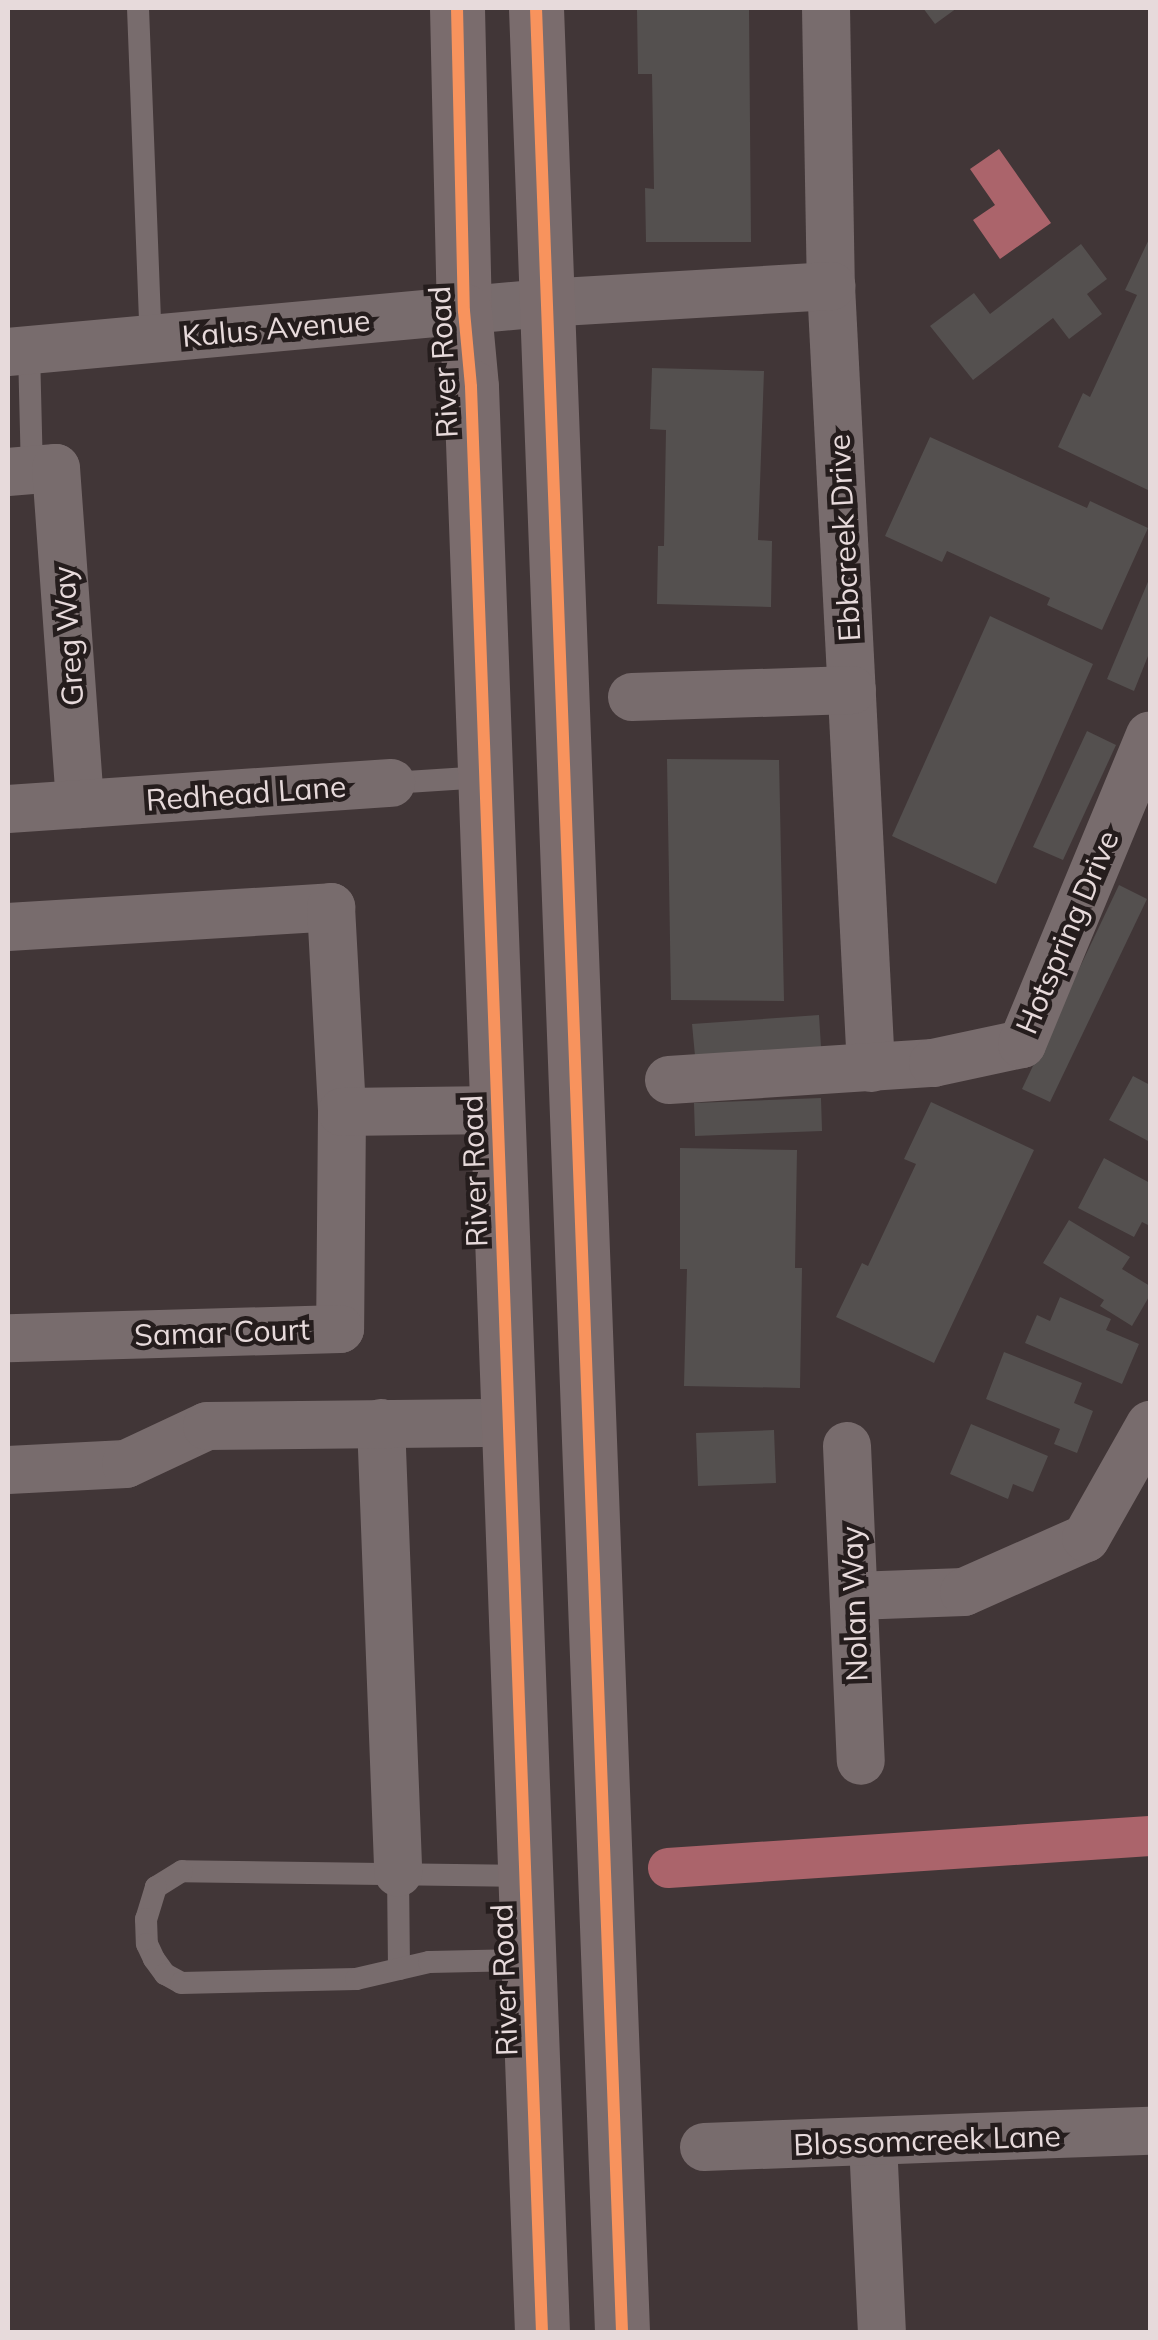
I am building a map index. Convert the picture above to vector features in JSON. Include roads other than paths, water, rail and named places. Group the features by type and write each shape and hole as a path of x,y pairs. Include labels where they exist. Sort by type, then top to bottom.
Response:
{"main road":[{"name":"River Road","path":"457,8 464,311 471,387 542,2332"},
{"path":"536,8 622,2332"}],"street":[{"name":"Ebbcreek Drive","path":"826,8 831,286 871,1068"},
{"name":"Kalus Avenue","path":"18,351 544,303 831,286"},
{"name":"Greg Way","path":"32,470 80,804"},
{"path":"632,697 852,690"},
{"name":"Hotspring Drive","path":"871,1068 933,1063 1022,1044 1150,736"},
{"name":"Redhead Lane","path":"8,809 391,783"},
{"name":"Samar Court","path":"8,928 331,908 342,1112 340,1329 8,1338"},
{"path":"670,1080 871,1068"},
{"path":"342,1112 496,1110"},
{"path":"380,1423 398,1873"},
{"path":"8,1470 126,1464 207,1426 508,1423"},
{"path":"854,1596 964,1592 1086,1538 1150,1425"},
{"name":"Nolan Way","path":"848,1446 861,1761"},
{"name":"Blossomcreek Lane","path":"704,2146 1150,2131"},
{"path":"873,2143 882,2332"}],"lane":[{"path":"138,8 151,340"},
{"path":"18,351 32,470"},
{"name":"Redhead Lane","path":"391,783 484,778"},
{"path":"525,1876 182,1871 167,1876 156,1887 148,1901 146,1919 147,1944 154,1959 165,1974 181,1983 356,1979 429,1962 528,1960"},
{"path":"398,1873 399,1969"}],"waterway":[{"path":"668,1868 1150,1836"}]}
